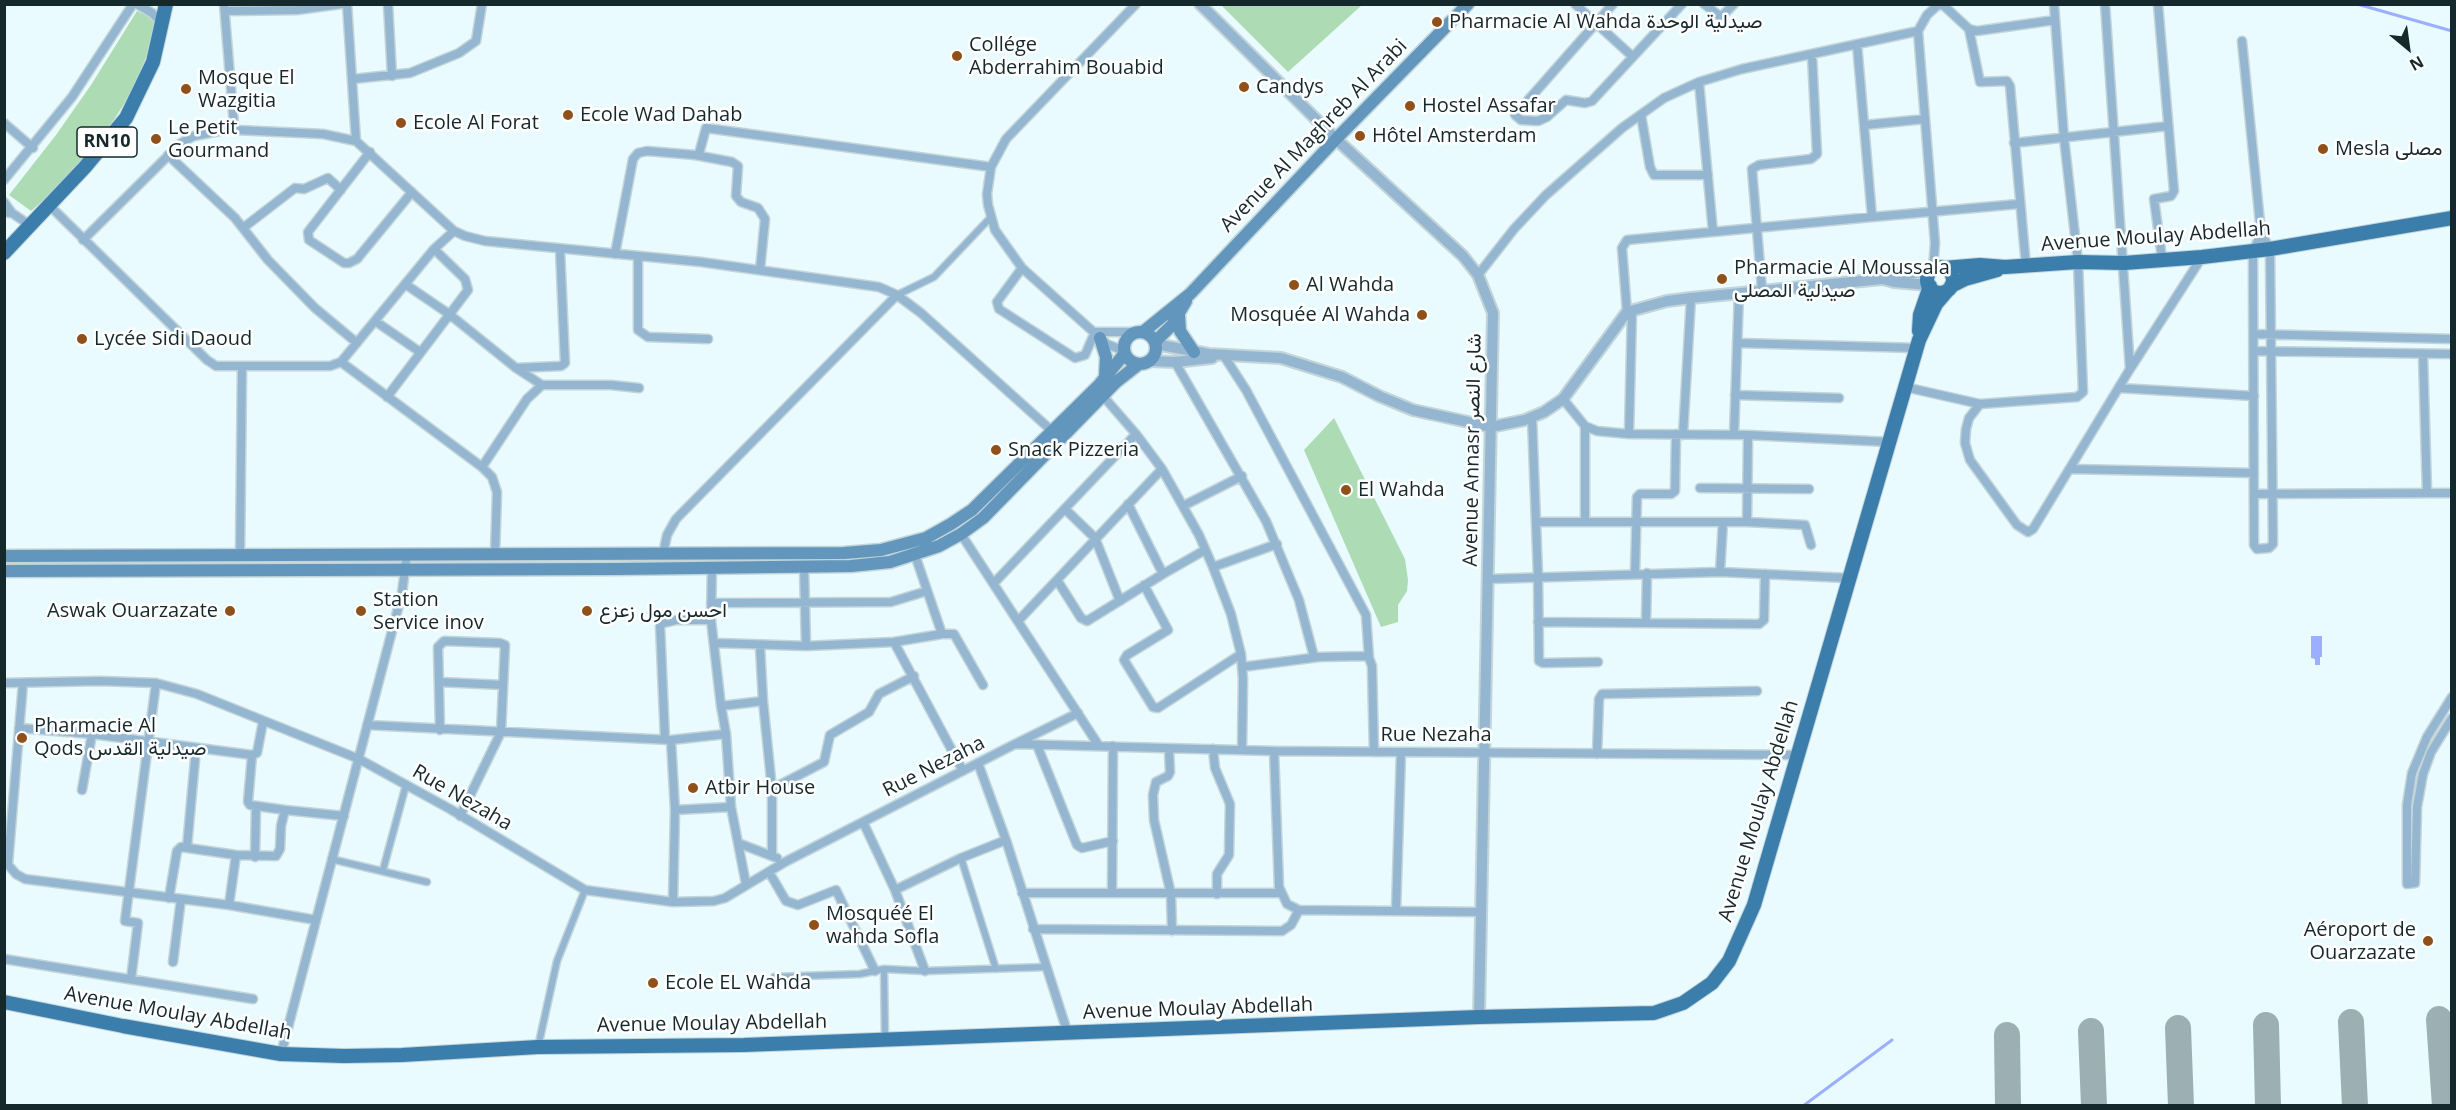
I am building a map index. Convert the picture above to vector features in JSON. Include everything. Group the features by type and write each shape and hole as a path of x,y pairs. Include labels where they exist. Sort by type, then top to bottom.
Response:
{"main road":[{"name":"RN10","path":"4,253 50,206 126,118 153,62 166,4"},
{"name":"Avenue Al Maghreb Al Arabi","path":"1139,332 1190,294 1336,139 1468,4"},
{"name":"Avenue Moulay Abdellah","path":"1918,344 1920,315 1929,286 1928,278 1938,269 1980,265 2005,267 2078,262 2124,263 2253,252 2451,218"},
{"name":"Avenue Moulay Abdellah","path":"4,1002 281,1054 402,1055 538,1047 744,1045 885,1038 1068,1034 1654,1012 1683,1003 1712,983 1729,961 1754,906 1918,344 1936,304 1949,289 1965,279 2005,267"},
{"path":"1929,286 1939,293 1949,289 1952,276 1938,269"},
{"name":"Avenue Al Maghreb Al Arabi","path":"1155,343 1179,315 1190,294"},
{"path":"1179,315 1180,331 1194,352"},
{"path":"4,556 863,552 899,546 919,540 951,524 972,510 1105,377 1124,352 1125,341 1139,332 1150,335 1155,343 1154,354 1103,396 1002,499 961,534 915,555 871,564 699,568 4,571"},
{"path":"1097,335 1107,357 1105,377"},
{"path":"1124,352 1130,361 1143,362"},
{"path":"698,553 699,568"},
{"path":"715,567 718,553"},
{"path":"239,555 239,570"}],"street":[{"path":"4,180 33,148 72,98 135,4 152,13 162,23"},
{"path":"234,128 224,8 341,4"},
{"path":"347,4 356,141"},
{"path":"388,4 392,76"},
{"path":"353,79 410,73 459,53 476,41 482,4"},
{"path":"1124,352 1097,335 1022,268 1004,245 991,218 987,194 991,167 998,152 1016,127 1136,4"},
{"name":"Avenue Annasr شارع النصر","path":"1200,4 1336,139 1448,241 1478,275 1493,314 1479,1017"},
{"path":"1575,4 1633,57"},
{"path":"1613,4 1515,115 1521,120 1538,121 1547,117 1566,100 1588,103 1682,4"},
{"path":"1704,4 1721,17 1734,4"},
{"path":"1155,343 1224,356 1281,357 1342,377 1413,410 1491,427 1532,417 1563,399 1630,311 1667,301 1882,279 1894,275 1938,269 1918,31 1927,15 1940,4 1969,28 1985,31 2055,20"},
{"path":"1905,387 1980,404 2077,397 2084,392 2078,262 2064,138 2054,4"},
{"path":"2105,4 2130,369"},
{"path":"2158,4 2174,191 2170,196 2154,200 2162,258"},
{"path":"1969,28 1979,80 1983,83 2007,81 2010,84 2026,266"},
{"path":"1478,275 1514,229 1546,195 1622,128 1664,98 1699,82 1742,69 1918,31"},
{"path":"2242,40 2261,233 2270,249 2273,544 2269,548 2257,549 2254,544 2253,252 2261,233"},
{"path":"1857,44 1872,217"},
{"path":"1762,290 1753,167 1811,159 1817,154 1812,55"},
{"path":"1699,82 1713,232"},
{"path":"1641,115 1650,167 1654,175 1708,175"},
{"path":"1865,125 1925,119"},
{"path":"4,123 33,148"},
{"path":"2014,143 2168,126"},
{"path":"83,240 168,155 181,143 194,136 234,128 239,131 323,134 356,141 454,231 485,241 760,270 866,284 897,295 921,313 1052,431"},
{"path":"695,155 702,150 703,131 710,128 991,167"},
{"path":"615,254 633,159 638,153 646,150 695,155 732,162 738,166 736,196 741,202 758,208 765,219 760,270"},
{"path":"370,152 307,236 344,263 349,263 357,259 412,192"},
{"path":"168,155 243,228 268,260 315,308 357,343"},
{"path":"243,228 295,188 304,189 328,178 341,190"},
{"path":"4,202 8,212 31,226"},
{"path":"1629,434 1630,311 1622,248 1627,240 2019,204"},
{"path":"50,206 207,360 216,366 242,368 330,366 340,362 434,249 454,231"},
{"path":"663,554 667,535 676,519 897,295 934,277 991,218"},
{"path":"387,397 468,290 465,279 434,249"},
{"path":"516,368 561,366 565,363 560,249"},
{"path":"638,256 638,330 648,337 708,339"},
{"path":"1980,404 1969,418 1966,429 1967,452 1970,460 2023,531 2028,532 2033,529 2071,469 2130,369 2202,257"},
{"path":"1022,268 997,302 999,309 1075,358 1085,355 1097,335"},
{"path":"1882,279 1929,286"},
{"path":"405,284 449,314 516,368 542,385 611,385 639,388"},
{"path":"1734,435 1739,293"},
{"path":"1635,573 1638,495 1671,494 1675,491 1691,298"},
{"path":"375,321 420,352"},
{"path":"1097,335 1139,332"},
{"path":"2254,334 2451,339"},
{"path":"1737,343 1918,344"},
{"path":"2254,351 2451,354"},
{"path":"2423,354 2427,493"},
{"path":"1143,362 1175,362 1224,356"},
{"path":"1224,356 1246,390 1365,615 1369,658 1372,666 1374,752"},
{"path":"340,362 482,467 492,477 497,492 495,554"},
{"path":"1175,362 1242,476 1277,544 1299,600 1314,657"},
{"path":"239,555 242,368"},
{"path":"482,467 527,399 542,385"},
{"path":"2119,388 2254,396"},
{"path":"1735,395 1839,398"},
{"path":"1103,396 1162,469 1213,567 1231,614 1241,654 1242,750"},
{"path":"1563,399 1585,426 1597,431 1889,442"},
{"path":"1532,417 1538,576 1538,657 1541,663 1598,663"},
{"path":"1585,426 1585,522"},
{"path":"994,583 1136,434"},
{"path":"1746,522 1748,435"},
{"path":"1018,621 1162,469"},
{"path":"2071,469 2254,473"},
{"path":"1183,506 1242,476"},
{"path":"1700,488 1809,489"},
{"path":"2255,494 2451,493"},
{"path":"1128,504 1162,574"},
{"path":"1065,509 1095,538 1120,601"},
{"path":"1536,522 1746,522 1805,525 1811,546"},
{"path":"1720,572 1723,522"},
{"path":"961,534 1099,746"},
{"path":"1213,567 1277,544"},
{"path":"1057,580 1084,621 1089,620 1205,550"},
{"path":"281,1054 402,593 407,554"},
{"path":"915,555 942,634"},
{"path":"804,566 806,646"},
{"path":"715,567 711,620 716,644 721,706 726,734 731,807 746,885"},
{"path":"1488,579 1720,572 1848,578"},
{"path":"1646,622 1647,573"},
{"path":"1538,622 1761,623 1764,620 1765,574"},
{"path":"1144,585 1168,630 1128,655 1124,660 1152,707 1158,708 1241,654"},
{"path":"711,603 891,602 927,591"},
{"path":"673,902 675,810 660,624 676,620 711,620"},
{"path":"716,644 806,646 894,642 954,634 983,685"},
{"path":"440,730 438,647 444,641 505,645 501,732 460,816"},
{"path":"894,642 963,771"},
{"path":"760,646 772,789 772,856"},
{"path":"1242,667 1314,657 1365,656 1369,658"},
{"path":"772,789 824,762 830,735 869,712 879,694 914,676"},
{"name":"Rue Nezaha","path":"4,683 100,681 156,683 197,694 359,759 585,890 673,902 714,901 725,898 785,862 1015,744 1274,751 1798,755"},
{"path":"23,682 6,862 25,879 229,905 316,920"},
{"path":"439,682 502,685"},
{"path":"131,979 138,923 125,921 156,683"},
{"path":"1597,754 1599,699 1602,694 1757,691"},
{"path":"2451,697 2424,743 2412,773 2408,805 2411,884 2420,785 2431,752 2451,718"},
{"path":"721,706 763,701"},
{"path":"1015,744 1078,713"},
{"path":"19,728 92,734 252,755 257,753 263,722"},
{"path":"367,725 668,740 726,734"},
{"path":"82,790 92,734"},
{"path":"1037,745 1077,845 1082,848 1113,841"},
{"path":"1112,894 1113,746"},
{"path":"1213,748 1215,768 1230,804 1229,855 1217,874 1217,894"},
{"path":"187,847 196,749"},
{"path":"1169,749 1170,772 1168,776 1156,782 1153,795 1154,820 1171,894 1172,931"},
{"path":"1274,751 1280,893 1287,904 1299,910 1480,912"},
{"path":"1396,911 1401,752"},
{"path":"252,755 248,802 250,805 344,816"},
{"path":"978,763 1006,840 1068,1034"},
{"path":"383,870 406,785"},
{"path":"255,857 256,806"},
{"path":"675,810 731,807"},
{"path":"169,898 177,851 187,847 255,857 276,856 279,854 285,810"},
{"path":"863,822 895,890 925,971"},
{"path":"895,890 961,858 1006,840"},
{"path":"738,843 785,862"},
{"path":"229,905 236,855"},
{"path":"961,858 996,969"},
{"path":"331,859 427,882"},
{"path":"769,872 786,901 798,905 836,890 880,970 885,1038"},
{"path":"538,1047 556,961 585,890"},
{"path":"1022,893 1280,893"},
{"path":"173,962 181,899"},
{"path":"1033,929 1282,931 1291,925 1299,910"},
{"path":"4,958 253,999"},
{"path":"774,977 818,977 880,970 925,971 1046,967"}],"green space":[{"path":"1221,5 1362,5 1288,72"},
{"path":"137,11 155,19 147,55 131,93 89,154 56,189 31,211 9,195 56,135 91,85"},
{"name":"El Wahda","path":"1334,418 1405,559 1407,591 1398,605 1398,622 1381,627 1304,450"}],"water":[{"path":"2311,636 2322,636 2320,665 2315,665 2315,659 2311,658"}],"waterway":[{"path":"2357,4 2452,31"},
{"path":"1803,1106 1892,1040"}],"taxiway":[{"path":"2439,1019 2445,1106"},
{"path":"2351,1022 2355,1106"},
{"path":"2266,1025 2268,1106"},
{"path":"2178,1028 2181,1106"},
{"path":"2091,1031 2094,1106"},
{"path":"2007,1035 2008,1106"}],"place":[{"name":"Pharmacie Al Wahda صيدلية الوحدة","path":"1437,22"},
{"name":"Collége Abderrahim Bouabid","path":"957,56"},
{"name":"Candys","path":"1244,87"},
{"name":"Mosque El Wazgitia","path":"186,89"},
{"name":"Hostel Assafar","path":"1410,106"},
{"name":"Ecole Wad Dahab","path":"568,115"},
{"name":"Ecole Al Forat","path":"401,123"},
{"name":"Hôtel Amsterdam","path":"1360,136"},
{"name":"Le Petit Gourmand","path":"156,139"},
{"name":"Mesla مصلى","path":"2323,149"},
{"name":"Pharmacie Al Moussala صيدلية المصلى","path":"1722,279"},
{"name":"Al Wahda","path":"1294,285"},
{"name":"Mosquée Al Wahda","path":"1422,315"},
{"name":"Lycée Sidi Daoud","path":"82,339"},
{"name":"Snack Pizzeria","path":"996,450"},
{"name":"El Wahda","path":"1346,490"},
{"name":"Aswak Ouarzazate","path":"230,611"},
{"name":"Station Service inov","path":"361,611"},
{"name":"احسن مول زعزع","path":"587,611"},
{"name":"Pharmacie Al Qods صيدلية القدس","path":"22,738"},
{"name":"Atbir House","path":"693,788"},
{"name":"Mosquéé El wahda Sofla","path":"814,925"},
{"name":"Aéroport de Ouarzazate","path":"2428,941"},
{"name":"Ecole EL Wahda","path":"653,983"}]}
